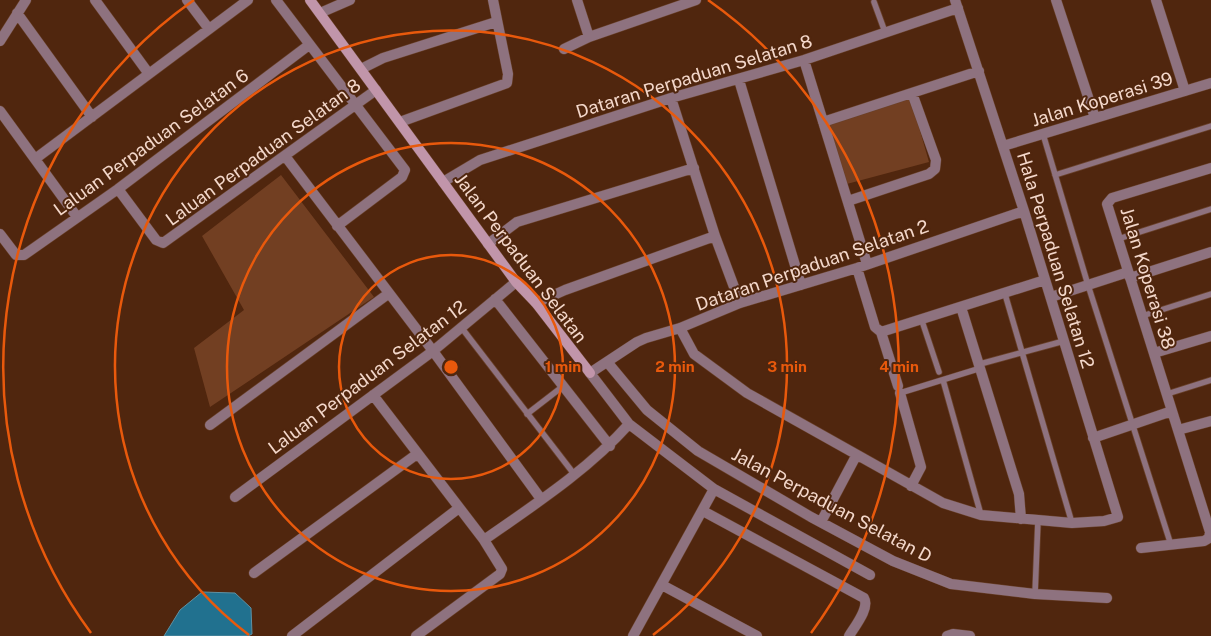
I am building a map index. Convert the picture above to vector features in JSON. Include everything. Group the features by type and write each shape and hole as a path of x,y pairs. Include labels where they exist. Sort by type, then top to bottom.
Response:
{"street":[{"path":"0,41 26,0"},
{"path":"95,0 149,74"},
{"path":"187,0 209,29"},
{"path":"35,159 248,0"},
{"path":"276,0 405,172 402,177 337,226"},
{"name":"Jalan Perpaduan Selatan","path":"310,0 516,282 536,303 629,424 714,489 870,575"},
{"path":"320,13 350,0"},
{"path":"400,122 504,86 508,80 508,74 493,0"},
{"path":"578,0 589,37"},
{"path":"564,49 670,4 696,0"},
{"path":"1056,0 1095,118"},
{"path":"1156,0 1185,91"},
{"name":"Dataran Perpaduan Selatan 8","path":"443,182 480,160 671,98 804,60 885,32 956,4"},
{"name":"Hala Perpaduan Selatan 12","path":"956,4 1024,211 1118,517 1104,521 1072,524"},
{"path":"17,13 92,117"},
{"path":"361,69 383,58 496,22"},
{"name":"Laluan Perpaduan Selatan 6","path":"0,234 12,251 18,256 24,255 118,188 310,45"},
{"path":"804,60 867,264"},
{"path":"823,122 979,71"},
{"path":"738,80 801,285"},
{"name":"Jalan Koperasi 39","path":"1003,146 1211,83"},
{"name":"Laluan Perpaduan Selatan 8","path":"118,188 156,240 161,243 169,240 354,104 376,90"},
{"path":"848,201 929,174 935,169 936,160 912,92"},
{"path":"671,98 715,236 740,303"},
{"path":"0,111 77,217"},
{"path":"285,156 433,351 542,499"},
{"path":"488,244 517,222 694,168"},
{"name":"Jalan Koperasi 38","path":"1209,544 1209,528 1108,207 1110,200 1211,168"},
{"name":"Dataran Perpaduan Selatan 2","path":"590,373 608,363 637,342 680,328 740,303 857,268 1024,211"},
{"path":"536,303 565,290 715,236"},
{"path":"1050,297 1211,252"},
{"path":"857,268 875,327 880,332 899,390 921,467 911,486"},
{"path":"880,332 1045,280"},
{"name":"Laluan Perpaduan Selatan 12","path":"235,497 433,351 516,282"},
{"path":"210,425 388,294"},
{"path":"495,299 610,446"},
{"path":"961,307 981,366 1019,494 1021,519"},
{"path":"680,328 694,354 747,394 943,503 981,515 1072,524"},
{"path":"1154,353 1211,336"},
{"name":"Jalan Perpaduan Selatan D","path":"608,363 647,410 680,437 821,522 893,561 941,581 976,588 1107,598"},
{"path":"373,395 484,540 502,569 500,574 416,636"},
{"path":"1093,438 1172,411"},
{"path":"1178,430 1211,421"},
{"path":"484,540 542,499 610,446 629,424"},
{"path":"254,573 417,454"},
{"path":"821,522 856,456"},
{"path":"633,636 714,489"},
{"path":"292,636 459,508"},
{"path":"703,511 860,595 866,602 849,636"},
{"path":"1141,548 1209,544"},
{"path":"662,585 757,636"},
{"path":"948,636 953,634 970,636"}],"lane":[{"path":"874,2 885,32"},
{"path":"1055,175 1211,126"},
{"path":"1043,134 1088,285 1171,545"},
{"path":"1118,239 1211,209"},
{"path":"1005,294 1072,524"},
{"path":"1142,316 1211,294"},
{"path":"921,318 939,372"},
{"path":"461,327 574,474"},
{"path":"899,390 942,380 1022,351 1064,341"},
{"path":"942,380 981,515"},
{"path":"1167,394 1211,380"},
{"path":"527,414 562,387"},
{"path":"1036,594 1038,520"}],"shaded area":[{"path":"910,96 929,162 843,185 826,123"},
{"path":"281,175 374,297 210,407 194,348 244,310 202,236"}],"water":[{"path":"202,592 235,593 251,608 252,634 248,636 164,636 180,610"}]}
